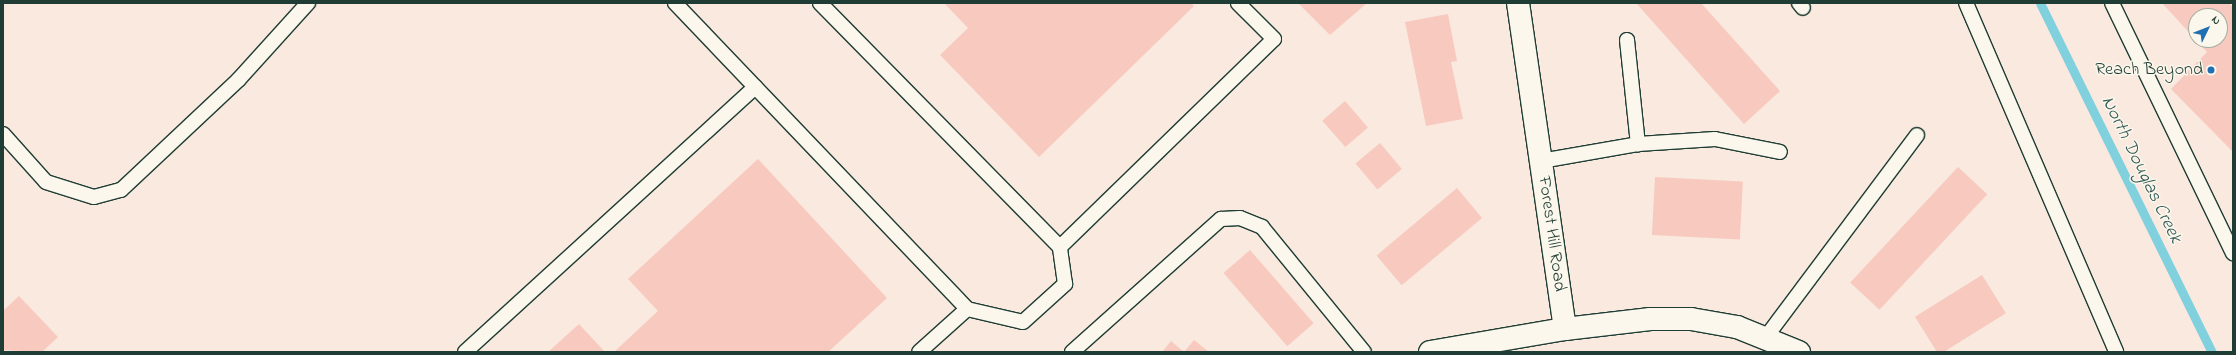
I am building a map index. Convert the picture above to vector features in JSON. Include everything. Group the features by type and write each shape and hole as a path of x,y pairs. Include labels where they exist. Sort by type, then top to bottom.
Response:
{"street":[{"name":"Forest Hill Road","path":"1518,3 1565,329"},
{"path":"1430,352 1488,347 1565,329 1650,319 1691,319 1737,326 1799,352"}],"lane":[{"path":"3,134 46,182 94,197 121,190 239,79 308,3"},
{"path":"675,3 967,309 1023,322 1065,284 1060,247 820,3"},
{"path":"1060,247 1274,39 1238,3"},
{"path":"1966,3 2116,352"},
{"path":"2112,3 2233,253"},
{"path":"1627,40 1638,144"},
{"path":"465,352 755,87"},
{"path":"1766,337 1917,135"},
{"path":"1541,161 1638,144 1715,140 1780,152"},
{"path":"1072,352 1221,218 1240,218 1262,227 1364,352"},
{"path":"919,352 967,309"}],"building":[{"path":"944,3 1191,3 1194,6 1039,157 940,55 968,28"},
{"path":"1298,3 1367,3 1330,35"},
{"path":"1636,3 1701,3 1780,91 1744,124"},
{"name":"Reach Beyond","path":"2162,3 2229,3 2233,7 2233,152 2171,89 2207,52 2203,48 2228,48 2228,8 2188,8 2188,31"},
{"path":"1448,14 1457,61 1451,62 1463,119 1426,126 1405,22"},
{"path":"1345,101 1368,127 1345,147 1322,121"},
{"path":"1380,143 1402,169 1377,190 1355,164"},
{"path":"758,159 887,298 828,352 614,352 658,311 628,279"},
{"path":"1958,167 1987,194 1879,310 1850,283"},
{"path":"1655,177 1743,182 1740,240 1652,235"},
{"path":"1457,188 1482,218 1402,285 1377,255"},
{"path":"1250,250 1314,323 1287,346 1224,273"},
{"path":"1982,275 2006,313 1944,352 1937,352 1915,317"},
{"path":"19,296 58,337 42,352 3,350 3,311"},
{"path":"579,324 605,352 548,352"},
{"path":"1194,340 1209,352 1184,352"},
{"path":"1171,341 1184,352 1162,352"}],"waterway":[{"name":"North Douglas Creek","path":"2040,3 2212,352"}],"place":[{"name":"Reach Beyond","path":"2211,70"}]}
